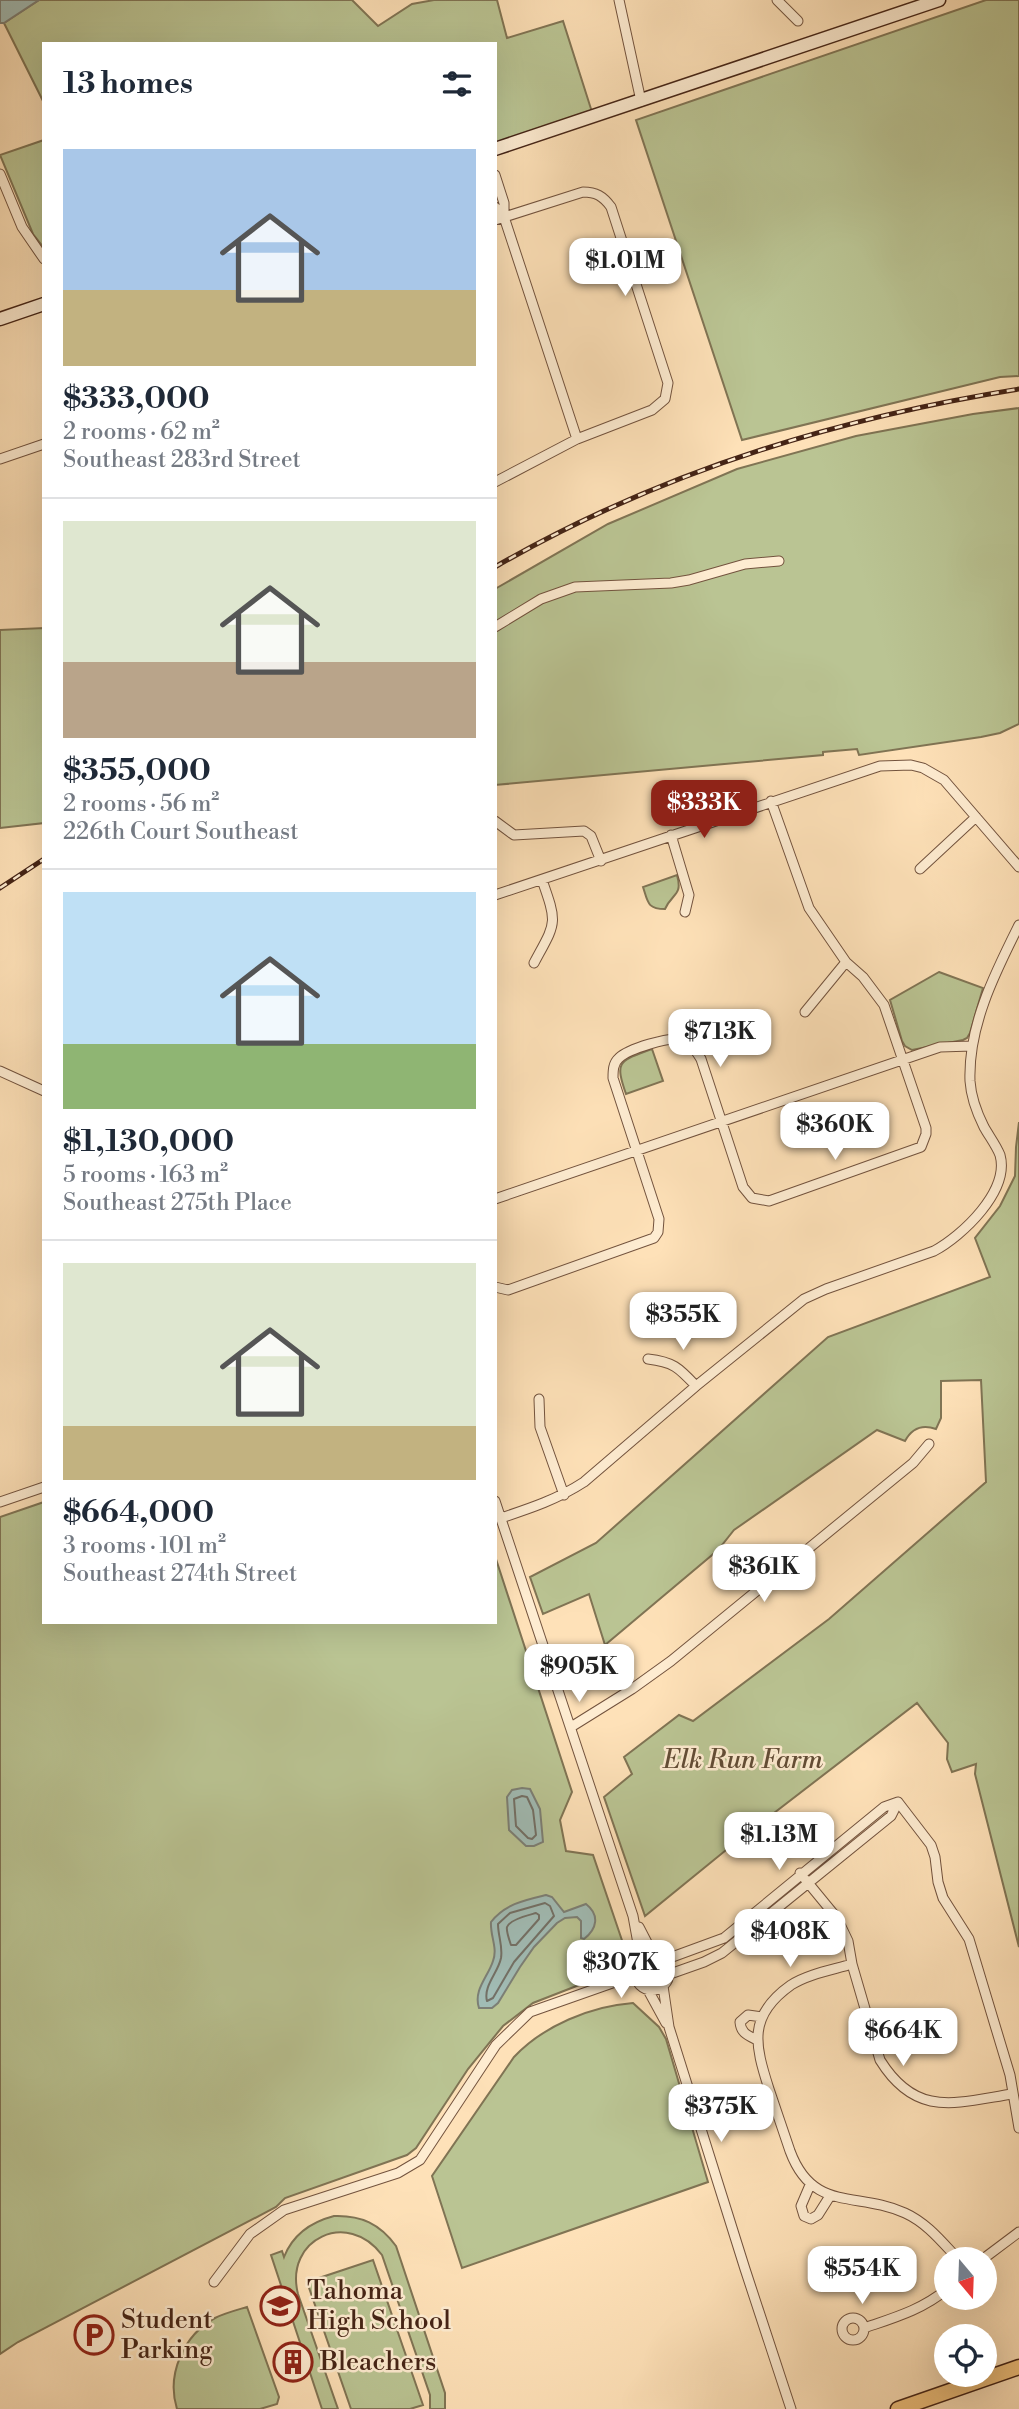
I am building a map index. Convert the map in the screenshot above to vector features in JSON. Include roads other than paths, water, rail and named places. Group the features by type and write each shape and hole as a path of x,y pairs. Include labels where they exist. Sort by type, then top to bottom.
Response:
{"main road":[{"path":"898,2409 1019,2367"}],"street":[{"path":"619,0 642,101"},
{"path":"777,0 798,22"},
{"path":"497,148 939,0"},
{"path":"0,174 22,227 42,256"},
{"path":"497,181 504,203 500,219 577,439"},
{"path":"497,481 577,439 652,410 665,399 668,383 611,207 604,198 596,193 575,194 500,219"},
{"path":"0,318 42,305"},
{"path":"0,459 42,445"},
{"path":"497,626 541,599 575,587 671,583 736,566 779,561"},
{"path":"497,894 880,766 911,765 923,768 944,780 1019,866"},
{"path":"497,1287 508,1290 648,1242 658,1232 660,1219 613,1078 616,1062 626,1053 668,1039 684,1041 701,1059 743,1188 752,1198 769,1201 921,1147 926,1128 884,1005 863,977 846,962 803,897 771,801"},
{"path":"920,869 976,817"},
{"path":"497,822 514,835 584,831 591,836 601,861"},
{"path":"671,835 690,895 685,912"},
{"path":"534,963 552,930 554,919 542,880"},
{"path":"501,1518 564,1495 584,1482 696,1386 815,1293 934,1251 949,1243 978,1216 996,1185 1001,1159 973,1098 970,1082 972,1046 993,978 1019,925"},
{"path":"805,1012 846,962"},
{"path":"497,1198 940,1047 972,1046"},
{"path":"0,1071 42,1090"},
{"path":"648,1359 666,1361 677,1366 696,1386"},
{"path":"539,1399 540,1427 564,1495"},
{"path":"571,1727 624,1695 671,1661 913,1463 929,1444"},
{"path":"0,1502 42,1488"},
{"path":"497,1507 633,1916 641,1960"},
{"path":"663,1960 724,1938 800,1873 884,1807 898,1802"},
{"path":"648,1990 657,1990 663,1986 670,1975 715,1958 891,1816 898,1802"},
{"path":"898,1802 931,1844 943,1898 969,1939 1010,2075 1019,2128"},
{"path":"800,1873 844,1930 880,2060 888,2074 900,2086 925,2100 939,2104 1013,2094"},
{"path":"633,1916 654,1956 663,1960 670,1975"},
{"path":"654,1956 641,1960 637,1965 637,1980 648,1990 669,2027"},
{"path":"852,1964 793,1984 773,2000 762,2017 757,2040 758,2054 794,2163 810,2185 830,2196 890,2207 908,2214 934,2233 947,2247"},
{"path":"214,2281 250,2234 284,2210 398,2173 421,2160 496,2045 530,2012 602,1986 637,1980"},
{"path":"663,1986 669,2027 791,2409"},
{"path":"757,2040 741,2030 740,2022 748,2015 762,2017"},
{"path":"810,2185 801,2206 804,2216 811,2219 818,2216 830,2196"},
{"path":"998,2248 1019,2232"},
{"path":"864,2328 916,2310 934,2300"}],"water":[{"path":"0,0 39,0 0,23"},
{"path":"530,1789 540,1809 543,1842 534,1846 526,1846 509,1830 507,1797 512,1790"},
{"path":"546,1895 552,1897 564,1912 586,1904 595,1917 592,1931 584,1939 581,1938 581,1921 577,1917 565,1918 557,1923 534,1947 498,2003 492,2008 479,2008 479,1989 494,1956 491,1922 509,1907"}],"railway":[{"path":"497,566 619,504 683,477 749,454 883,416 1019,389"},
{"path":"0,888 42,860"}],"place":[{"name":"Tahoma High School","path":"280,2306"},
{"name":"Student Parking","path":"94,2335"},
{"name":"Bleachers","path":"293,2362"}],"park label":[{"name":"Elk Run Farm","path":"743,1760"}]}
